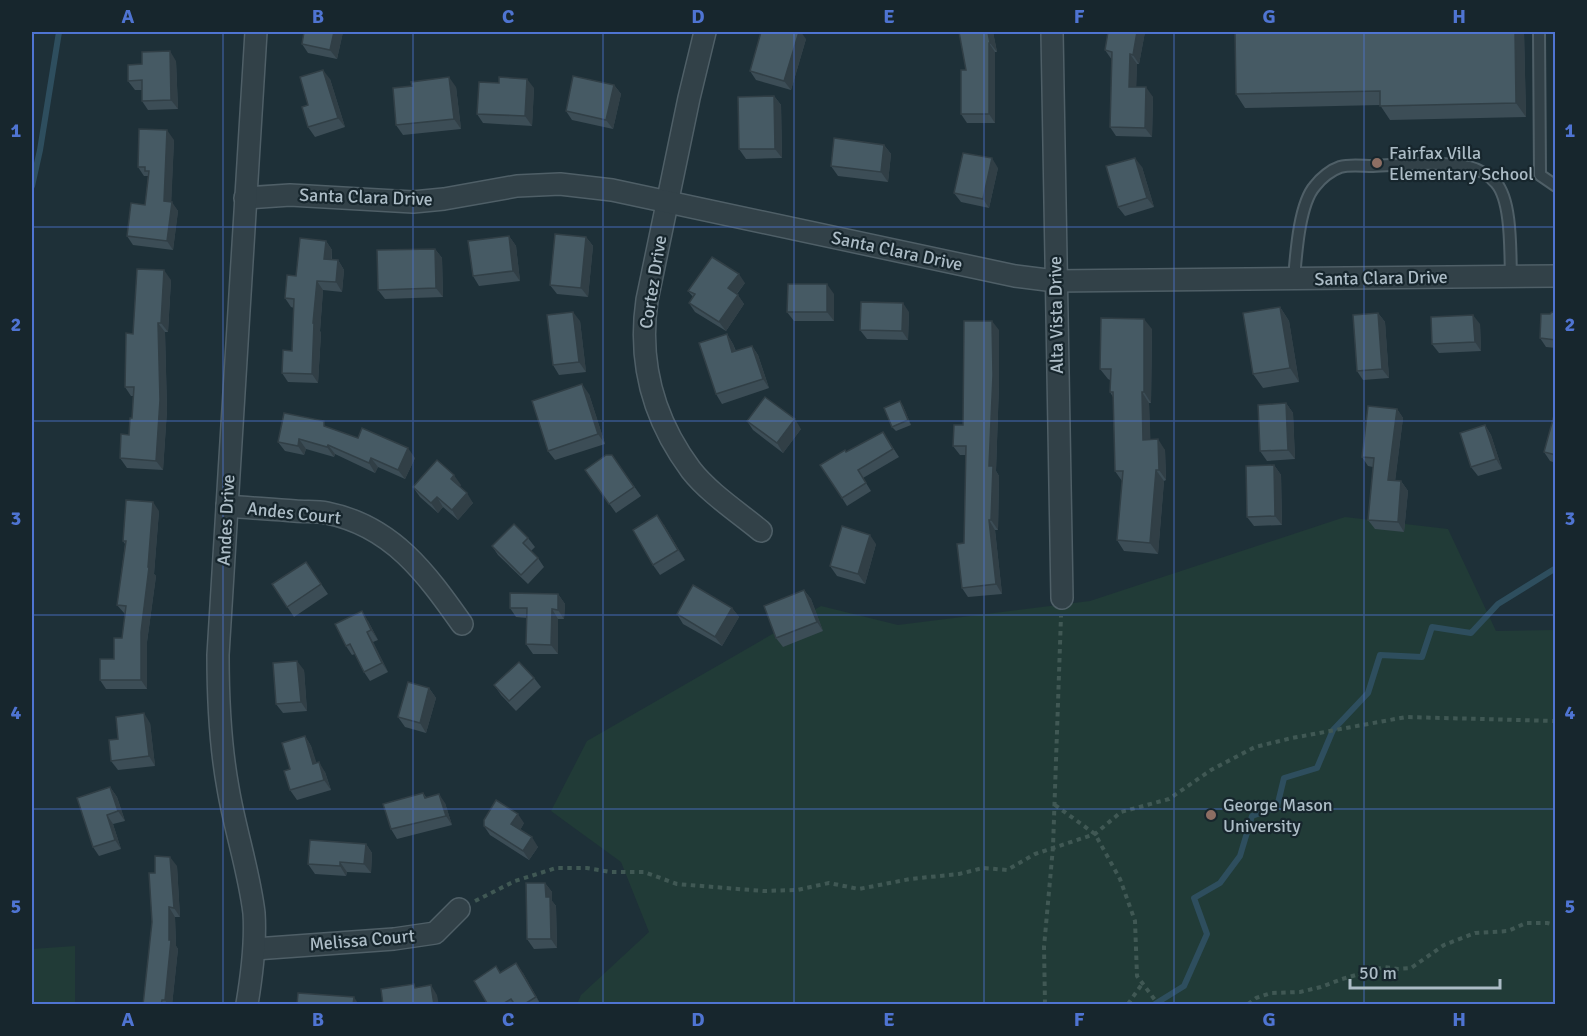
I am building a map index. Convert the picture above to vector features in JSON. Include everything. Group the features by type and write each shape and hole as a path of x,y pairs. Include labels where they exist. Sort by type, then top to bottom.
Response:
{"street":[{"name":"Andes Drive","path":"248,1005 255,949 254,914 249,880 228,788 218,708 218,655 256,32"},
{"name":"Cortez Drive","path":"705,32 689,98 645,314 644,353 651,392 669,434 692,470 706,486 761,531"},
{"name":"Alta Vista Drive","path":"1052,32 1062,598"},
{"name":"Santa Clara Drive","path":"245,198 290,195 413,202 516,186 560,184 612,190 1015,276 1055,281 1556,276"},
{"name":"Andes Court","path":"227,506 326,513 349,519 377,532 412,560 440,592 462,624"},
{"name":"Melissa Court","path":"255,949 394,939 435,933 459,909"}],"lane":[{"path":"1539,32 1540,175 1556,186"},
{"path":"1294,279 1297,243 1306,204 1313,188 1324,176 1341,167 1452,164 1472,167 1487,174 1497,184 1506,202 1511,276"}],"path":[{"path":"1045,1005 1044,947 1053,847 1062,598"},
{"path":"459,909 514,881 556,868 644,872 677,884 763,891 797,890 829,883 859,889 910,879 959,874 983,868 1007,870 1035,854 1095,834 1121,812 1169,799 1211,770 1255,747 1406,717 1556,721"},
{"path":"1054,804 1095,834 1120,879 1135,921 1137,976 1158,1005"},
{"path":"1248,1005 1256,998 1270,993 1300,992 1384,967 1411,968 1444,945 1475,933 1508,931 1526,922 1556,925"},
{"path":"1128,1005 1143,984"}],"green space":[{"path":"1345,517 1448,529 1496,631 1555,630 1555,1004 577,1004 581,995 649,932 621,862 551,811 587,741 821,606 898,625 1090,601"},
{"path":"75,946 75,1004 32,1004 32,949"}],"building":[{"path":"304,32 334,32 330,50 302,44"},
{"path":"761,32 799,32 784,81 750,71"},
{"path":"959,32 988,32 990,43 989,114 961,114 961,70 966,70"},
{"path":"1108,32 1137,32 1133,55 1130,54 1129,87 1146,87 1145,128 1110,127 1112,52 1105,50"},
{"path":"1235,32 1515,32 1516,103 1380,106 1380,91 1236,94"},
{"path":"170,51 171,100 142,101 142,80 128,81 128,65 142,64 142,52"},
{"path":"323,70 338,118 308,127 302,107 308,105 300,77"},
{"path":"573,76 614,85 606,120 566,111"},
{"path":"449,77 454,119 396,125 393,88 412,86 411,82"},
{"path":"499,77 527,79 525,116 477,114 479,82 499,83"},
{"path":"774,96 775,149 739,149 738,97"},
{"path":"139,129 167,130 164,201 172,202 167,241 127,236 131,203 145,205 149,171 145,171 145,167 138,167"},
{"path":"834,138 884,145 881,172 831,166"},
{"path":"963,153 992,158 983,199 954,193"},
{"path":"1135,158 1147,198 1118,207 1106,166"},
{"path":"555,234 586,237 581,288 550,285"},
{"path":"509,236 513,271 473,276 468,241"},
{"path":"300,238 326,241 324,259 338,260 336,282 317,281 312,374 282,373 283,350 292,351 294,299 285,298 287,275 296,276"},
{"path":"435,249 436,288 378,290 377,250"},
{"path":"712,257 739,274 728,288 738,295 719,322 689,303 695,294 688,291"},
{"path":"137,269 164,270 161,323 158,323 160,400 156,461 120,458 121,434 129,435 130,418 132,418 134,387 125,387 126,333 133,334"},
{"path":"788,284 827,284 827,312 787,312"},
{"path":"861,302 903,303 902,331 860,330"},
{"path":"1280,307 1290,368 1253,374 1243,313"},
{"path":"573,312 579,362 553,365 547,315"},
{"path":"1378,313 1382,369 1357,371 1353,315"},
{"path":"1556,313 1556,340 1540,338 1541,314"},
{"path":"1473,315 1475,342 1432,344 1431,317"},
{"path":"1101,318 1144,319 1143,440 1158,439 1159,470 1156,470 1150,543 1117,540 1123,471 1115,471 1113,392 1110,392 1111,369 1100,369"},
{"path":"964,321 992,321 993,375 989,466 993,466 991,520 989,520 996,584 962,588 957,544 964,543 966,446 953,446 954,425 963,425"},
{"path":"727,334 732,352 752,346 763,379 716,394 699,343"},
{"path":"582,384 598,434 548,451 532,401"},
{"path":"765,397 795,419 777,443 747,421"},
{"path":"900,401 908,420 892,427 884,408"},
{"path":"1286,403 1288,450 1260,451 1258,405"},
{"path":"1368,406 1397,409 1388,480 1401,481 1398,522 1368,520 1374,458 1362,457"},
{"path":"1556,408 1556,455 1544,452"},
{"path":"284,413 324,421 324,426 358,438 362,428 408,448 398,470 371,458 369,463 328,445 327,447 299,439 298,446 278,442"},
{"path":"1485,425 1496,459 1471,467 1460,433"},
{"path":"883,432 893,449 858,470 866,483 842,498 820,465"},
{"path":"606,455 612,455 634,487 609,504 585,470"},
{"path":"437,460 454,475 451,479 467,493 452,510 437,497 431,503 413,487"},
{"path":"1274,465 1275,516 1247,517 1246,466"},
{"path":"126,500 153,502 149,567 141,632 141,680 100,680 100,659 114,659 114,638 122,638 126,606 117,605 126,541 123,541"},
{"path":"657,515 678,550 653,565 633,530"},
{"path":"514,524 528,538 523,543 538,558 521,575 492,546"},
{"path":"842,526 870,535 858,574 830,566"},
{"path":"306,562 321,584 287,607 272,584"},
{"path":"693,585 732,608 715,637 677,614"},
{"path":"804,590 817,622 776,638 764,606"},
{"path":"510,593 558,594 558,610 552,609 551,645 526,644 527,608 510,608"},
{"path":"362,611 371,630 367,632 382,663 364,672 350,644 346,646 335,624"},
{"path":"297,661 301,702 276,704 273,663"},
{"path":"519,662 534,678 509,701 494,685"},
{"path":"408,682 429,688 420,723 398,717"},
{"path":"144,713 149,756 111,761 109,740 118,739 116,717"},
{"path":"305,736 313,764 319,762 324,780 290,790 284,771 290,769 282,743"},
{"path":"110,787 118,811 107,815 115,840 93,847 77,798"},
{"path":"423,793 425,798 439,794 446,816 391,829 383,804"},
{"path":"496,800 518,814 511,824 532,837 523,851 484,826 484,820"},
{"path":"310,840 366,844 364,864 340,862 340,866 308,864"},
{"path":"155,856 170,857 174,908 169,907 169,940 171,940 165,1000 162,1000 161,1005 143,1005 152,922 149,873 155,873"},
{"path":"526,883 545,883 546,897 550,897 551,939 527,939"},
{"path":"516,963 536,997 523,1005 515,1005 511,999 501,1005 488,1005 474,981 496,966 500,973"},
{"path":"414,984 415,988 431,985 434,1005 383,1005 381,989"},
{"path":"298,993 354,997 353,1005 297,1005"}],"waterway":[{"path":"32,186 59,32"},
{"path":"1155,1004 1184,986 1207,934 1194,898 1220,883 1240,856 1252,816 1277,807 1284,778 1317,768 1333,730 1368,693 1380,655 1422,657 1432,627 1471,633 1498,604 1556,568"}],"place":[{"name":"Fairfax Villa Elementary School","path":"1377,163"},
{"name":"George Mason University","path":"1211,815"}]}
